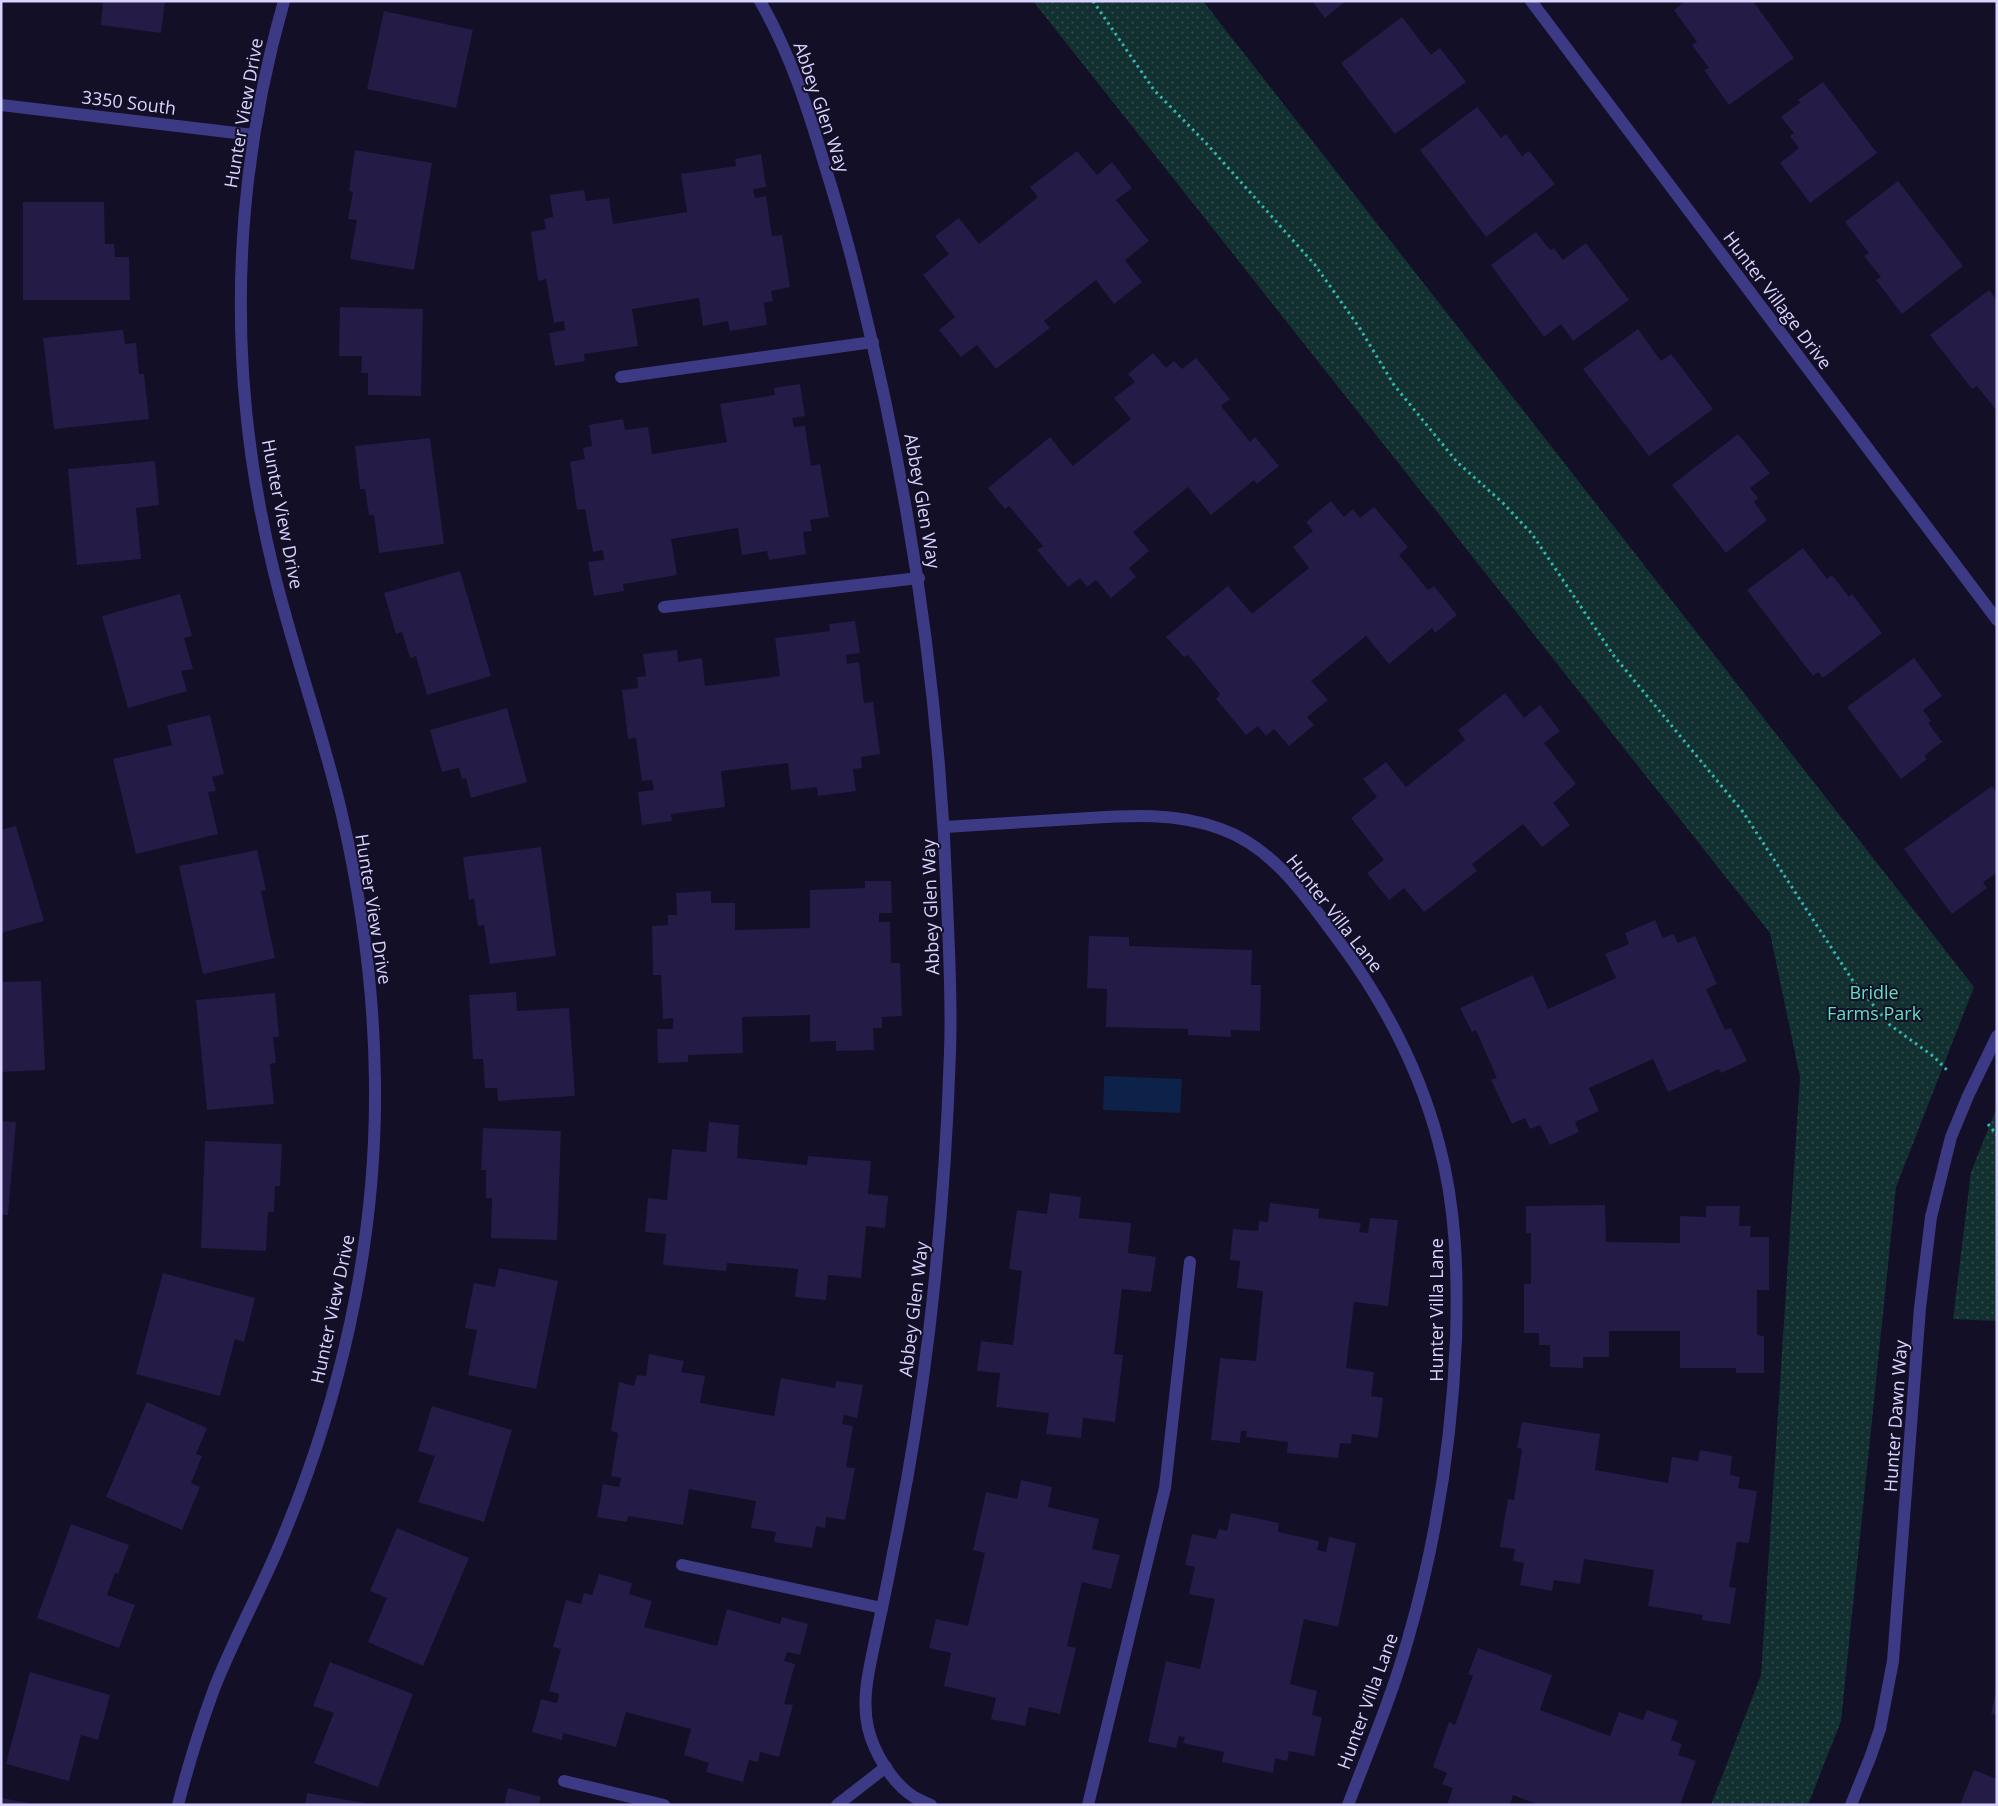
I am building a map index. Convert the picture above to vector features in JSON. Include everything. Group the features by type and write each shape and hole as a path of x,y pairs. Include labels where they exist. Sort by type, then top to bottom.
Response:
{"street":[{"name":"Hunter View Drive","path":"178,1805 215,1686 276,1552 326,1418 348,1336 364,1251 373,1167 375,1082 370,1000 360,906 342,813 274,571 255,479 244,388 240,302 244,218 253,135 271,47 284,1"},
{"name":"Abbey Glen Way","path":"760,1 776,30 792,66 816,134 847,238 873,342 895,440 919,578 934,705 945,826 950,975 950,1048 944,1182 924,1367 906,1488 866,1682 865,1705 868,1728 875,1748 886,1767 898,1783 913,1797 931,1805"},
{"name":"Hunter Village Drive","path":"1531,1 1997,620"},
{"name":"3350 South","path":"1,105 253,135"},
{"path":"622,377 873,342"},
{"path":"664,608 919,578"},
{"name":"Hunter Villa Lane","path":"945,826 1138,815 1160,816 1181,818 1222,829 1252,844 1280,868 1324,921 1364,975 1397,1033 1422,1088 1439,1144 1450,1196 1456,1252 1457,1303 1451,1417 1440,1501 1425,1576 1408,1640 1384,1711 1348,1805"},
{"name":"Hunter Dawn Way","path":"1851,1805 1880,1729 1893,1661 1921,1299 1931,1217 1952,1137 1968,1096 1997,1036"},
{"path":"1088,1805 1165,1488 1190,1262"},
{"path":"682,1565 882,1608"},
{"path":"837,1805 886,1767"},
{"path":"564,1781 664,1805"}],"path":[{"path":"1093,1 1154,90 1224,163 1315,265 1359,327 1394,385 1457,462 1503,503 1532,534 1614,656 1743,812 1853,981 1890,1025 1944,1065"}],"green space":[{"name":"Bridle Farms Park","path":"1033,1 1203,1 1974,987 1896,1187 1841,1721 1808,1805 1711,1805 1761,1675 1800,1077 1770,933"},
{"path":"1997,1107 1997,1321 1953,1319 1971,1172"}],"water":[{"path":"1104,1076 1182,1079 1180,1113 1103,1110"}],"building":[{"path":"103,1 165,1 161,33 101,25"},
{"path":"1312,1 1346,1 1325,18"},
{"path":"1685,1 1753,1 1794,58 1729,105 1704,70 1709,68 1692,45 1697,42 1674,10"},
{"path":"384,11 473,30 456,108 367,89"},
{"path":"1402,17 1431,55 1440,48 1466,82 1395,134 1341,63"},
{"path":"1823,82 1877,153 1810,203 1780,163 1799,148 1790,136 1794,133 1781,117 1801,102 1798,100"},
{"path":"1477,107 1501,138 1506,134 1522,156 1529,151 1555,184 1486,237 1420,150"},
{"path":"355,150 432,163 414,270 350,259 357,220 348,219 353,192 349,191"},
{"path":"1077,151 1097,175 1112,162 1132,188 1116,200 1149,241 1125,260 1142,282 1114,304 1096,280 1044,321 1050,328 996,369 977,345 961,357 939,330 955,317 923,275 949,254 935,236 959,218 979,244 1038,197 1030,187"},
{"path":"761,154 766,187 753,189 755,198 766,196 772,236 782,235 790,287 771,291 773,301 764,303 767,325 730,331 728,321 703,326 699,298 632,309 638,346 584,354 585,361 555,366 549,333 565,330 564,321 554,323 546,279 538,281 531,232 546,229 544,219 553,217 550,195 584,190 586,201 609,198 613,224 687,212 681,174 736,166 735,159"},
{"path":"1898,181 1963,266 1902,314 1876,280 1881,277 1864,256 1869,253 1845,222"},
{"path":"23,202 104,202 105,244 114,244 115,257 129,257 130,300 23,300"},
{"path":"1536,232 1550,250 1554,248 1563,260 1586,243 1629,300 1573,341 1561,324 1544,337 1491,265"},
{"path":"1989,290 1997,300 1997,411 1977,386 1972,389 1930,335"},
{"path":"340,307 423,309 421,396 368,395 368,373 361,373 362,356 339,356"},
{"path":"1638,329 1661,361 1671,354 1713,409 1649,456 1583,369"},
{"path":"123,330 125,344 136,343 139,374 144,374 149,419 54,429 43,338"},
{"path":"1153,353 1166,368 1174,361 1182,369 1196,358 1230,399 1221,406 1250,442 1255,437 1279,466 1257,484 1254,480 1211,515 1188,487 1133,532 1149,551 1129,568 1136,577 1111,598 1096,580 1087,587 1080,578 1068,587 1037,550 1043,546 1009,506 1005,509 988,488 1050,437 1073,466 1131,419 1114,398 1135,382 1128,374"},
{"path":"800,384 805,416 792,418 794,427 805,426 811,466 820,464 829,517 810,520 812,531 803,532 806,554 769,560 767,551 742,555 738,528 671,539 677,575 623,584 624,591 594,596 588,562 604,560 603,550 593,552 585,509 577,510 570,462 585,459 583,448 592,446 589,425 623,419 625,430 648,427 652,454 727,442 720,404 775,395 774,388"},
{"path":"1738,434 1770,473 1750,488 1758,498 1754,502 1767,520 1726,553 1672,485"},
{"path":"430,438 444,544 379,553 374,515 369,515 365,489 360,489 355,446"},
{"path":"155,461 159,505 136,508 141,559 77,565 68,469"},
{"path":"1331,501 1344,517 1353,509 1360,518 1374,507 1408,547 1399,555 1428,590 1434,586 1457,615 1435,633 1432,628 1389,664 1366,636 1311,681 1328,700 1307,717 1314,725 1289,746 1274,729 1266,736 1258,726 1246,735 1216,699 1220,694 1188,655 1184,657 1166,637 1228,586 1252,614 1309,568 1293,547 1313,531 1306,522"},
{"path":"1803,548 1827,579 1832,575 1849,597 1852,594 1882,633 1823,678 1818,672 1813,676 1747,590"},
{"path":"460,571 491,676 427,695 416,656 410,658 402,632 396,634 384,593"},
{"path":"180,594 192,636 184,638 193,669 181,671 187,691 128,708 102,616"},
{"path":"855,621 860,653 846,655 847,664 859,662 864,703 873,702 880,754 861,757 862,768 853,769 856,791 818,796 817,787 791,790 788,763 721,771 725,807 671,814 672,821 642,825 638,792 654,790 652,780 642,781 636,738 628,739 622,690 638,688 637,677 646,676 643,654 677,650 678,662 702,658 705,686 780,676 775,638 830,631 829,624"},
{"path":"1914,658 1942,696 1923,710 1931,721 1928,723 1942,742 1924,756 1927,759 1901,779 1847,707"},
{"path":"1505,693 1524,718 1540,705 1560,731 1544,743 1576,784 1553,803 1570,825 1542,847 1523,824 1472,864 1477,871 1424,912 1404,888 1389,900 1367,873 1384,860 1351,818 1377,797 1363,779 1386,762 1406,787 1465,740 1458,730"},
{"path":"507,708 527,782 471,798 466,778 462,779 459,768 442,772 430,730"},
{"path":"210,715 224,774 212,777 216,791 208,792 218,834 136,854 113,759 172,745 167,725"},
{"path":"1992,786 1997,793 1997,873 1983,882 1987,888 1952,914 1904,849"},
{"path":"16,826 44,921 1,933 1,830"},
{"path":"541,847 556,956 490,964 484,925 478,926 474,899 469,900 463,857"},
{"path":"257,850 266,890 261,891 275,958 203,974 179,866"},
{"path":"865,881 891,881 892,913 879,913 879,922 890,922 891,963 900,963 902,1016 882,1017 882,1028 873,1028 874,1050 836,1051 836,1041 810,1042 810,1015 742,1017 743,1053 688,1055 688,1062 658,1063 657,1029 673,1029 673,1018 663,1019 661,975 653,975 652,926 668,925 668,915 677,915 676,893 711,891 711,903 735,903 735,930 810,928 810,890 865,888"},
{"path":"1655,920 1663,938 1673,934 1678,943 1695,936 1717,984 1706,989 1725,1030 1731,1028 1747,1061 1721,1073 1719,1069 1668,1092 1653,1059 1589,1088 1599,1111 1575,1122 1579,1132 1550,1145 1540,1125 1530,1129 1525,1118 1512,1124 1491,1080 1497,1078 1476,1030 1472,1032 1460,1008 1533,975 1548,1009 1616,978 1605,954 1629,944 1625,933"},
{"path":"1089,936 1129,937 1129,946 1252,950 1251,985 1261,985 1260,1031 1231,1030 1231,1037 1188,1035 1188,1029 1106,1027 1107,989 1087,988"},
{"path":"41,981 45,1070 1,1072 1,982"},
{"path":"516,992 517,1011 569,1008 575,1096 498,1101 497,1088 485,1088 483,1059 473,1059 469,995"},
{"path":"275,993 279,1037 273,1037 276,1063 270,1064 274,1104 207,1110 196,1000"},
{"path":"1,1121 16,1122 8,1215 1,1215"},
{"path":"709,1122 739,1125 737,1158 807,1165 808,1156 871,1161 868,1194 888,1196 885,1228 866,1226 861,1278 828,1275 826,1300 795,1297 798,1269 727,1263 726,1271 663,1265 666,1234 645,1232 648,1198 667,1200 672,1149 706,1152"},
{"path":"483,1128 561,1131 557,1240 491,1238 492,1198 486,1198 486,1170 481,1170"},
{"path":"205,1141 282,1144 280,1186 275,1186 274,1212 268,1212 266,1251 201,1248"},
{"path":"1050,1193 1081,1197 1079,1218 1131,1223 1128,1253 1156,1257 1151,1292 1122,1289 1114,1354 1123,1355 1115,1422 1083,1418 1081,1438 1046,1434 1049,1413 996,1407 1000,1373 977,1371 981,1341 1013,1345 1022,1271 1009,1269 1017,1210 1047,1214"},
{"path":"1270,1203 1319,1209 1318,1218 1361,1223 1359,1232 1368,1233 1370,1218 1398,1220 1388,1306 1354,1302 1346,1368 1374,1372 1371,1396 1383,1398 1378,1438 1352,1434 1351,1444 1340,1443 1338,1458 1287,1453 1288,1442 1246,1437 1247,1431 1241,1431 1240,1443 1211,1440 1220,1358 1256,1361 1263,1291 1237,1288 1240,1261 1230,1260 1233,1229 1258,1231 1259,1221 1268,1222"},
{"path":"1605,1205 1606,1242 1680,1243 1680,1216 1706,1217 1706,1206 1740,1206 1739,1226 1751,1226 1750,1237 1769,1237 1769,1290 1757,1290 1757,1335 1764,1336 1764,1373 1736,1373 1736,1368 1680,1368 1680,1331 1609,1331 1609,1357 1583,1357 1583,1368 1550,1367 1550,1345 1539,1345 1539,1333 1524,1333 1524,1284 1531,1284 1531,1233 1526,1233 1526,1206"},
{"path":"499,1268 558,1281 536,1389 468,1375 477,1330 465,1328 474,1283 495,1287"},
{"path":"163,1273 255,1298 244,1342 235,1339 220,1396 136,1374"},
{"path":"649,1354 684,1361 681,1372 705,1376 700,1403 774,1416 781,1378 835,1388 836,1381 863,1385 857,1418 844,1415 842,1424 853,1426 846,1467 855,1468 845,1520 826,1517 825,1528 816,1526 812,1548 774,1542 776,1532 751,1528 756,1501 689,1489 683,1525 628,1516 627,1522 597,1517 603,1484 619,1487 621,1478 611,1476 618,1433 611,1431 619,1382 634,1386 637,1375 646,1376"},
{"path":"147,1402 207,1428 196,1454 202,1456 191,1483 200,1487 182,1530 106,1497"},
{"path":"432,1406 512,1430 484,1522 418,1502 435,1456 418,1451"},
{"path":"1522,1422 1600,1434 1595,1470 1668,1483 1672,1457 1698,1461 1700,1450 1732,1456 1730,1475 1740,1477 1738,1488 1757,1491 1749,1543 1737,1542 1729,1587 1736,1588 1730,1624 1702,1620 1703,1615 1648,1606 1654,1570 1584,1559 1580,1584 1554,1580 1552,1591 1520,1585 1524,1563 1513,1561 1515,1549 1500,1547 1508,1499 1514,1500 1522,1449 1517,1448"},
{"path":"1021,1480 1052,1487 1048,1507 1099,1519 1092,1549 1120,1555 1111,1589 1082,1582 1067,1646 1076,1648 1060,1714 1029,1707 1025,1726 991,1719 996,1698 944,1686 951,1653 929,1648 936,1619 968,1626 985,1553 973,1550 986,1492 1017,1499"},
{"path":"1231,1513 1279,1523 1278,1532 1319,1541 1317,1550 1326,1552 1329,1537 1356,1543 1338,1627 1304,1619 1290,1684 1317,1691 1312,1715 1322,1717 1314,1756 1289,1751 1287,1761 1275,1758 1273,1773 1222,1762 1224,1752 1183,1743 1185,1737 1179,1736 1176,1748 1148,1742 1166,1661 1200,1669 1215,1599 1189,1594 1195,1567 1185,1565 1192,1534 1216,1539 1219,1529 1227,1531"},
{"path":"71,1524 129,1545 118,1574 115,1573 107,1595 135,1605 119,1648 37,1618"},
{"path":"397,1528 469,1558 423,1666 368,1642 387,1598 370,1591"},
{"path":"599,1574 632,1583 629,1594 652,1601 644,1627 717,1646 727,1609 780,1624 782,1617 808,1624 800,1655 787,1652 784,1661 795,1664 784,1704 793,1705 779,1757 760,1752 758,1762 749,1760 743,1782 706,1772 709,1763 684,1755 691,1729 626,1712 616,1747 563,1733 562,1740 532,1732 541,1699 557,1703 559,1694 549,1691 561,1649 553,1647 566,1600 581,1604 584,1593 592,1595"},
{"path":"1478,1648 1552,1675 1540,1710 1610,1736 1619,1712 1643,1720 1647,1710 1678,1721 1671,1740 1682,1744 1678,1755 1696,1761 1680,1805 1539,1805 1513,1795 1510,1805 1447,1805 1453,1788 1442,1784 1447,1773 1433,1767 1449,1722 1455,1725 1473,1676 1468,1674"},
{"path":"330,1662 413,1694 378,1787 314,1763 334,1713 313,1706"},
{"path":"30,1672 110,1695 98,1740 81,1735 69,1781 6,1764"},
{"path":"1997,1692 1997,1715 1991,1714"},
{"path":"1974,1770 1997,1779 1997,1805 1960,1805"},
{"path":"508,1788 541,1797 539,1805 504,1805"},
{"path":"307,1793 371,1804 371,1805 305,1805"},
{"path":"1,1798 34,1804 34,1805 1,1805"}]}
